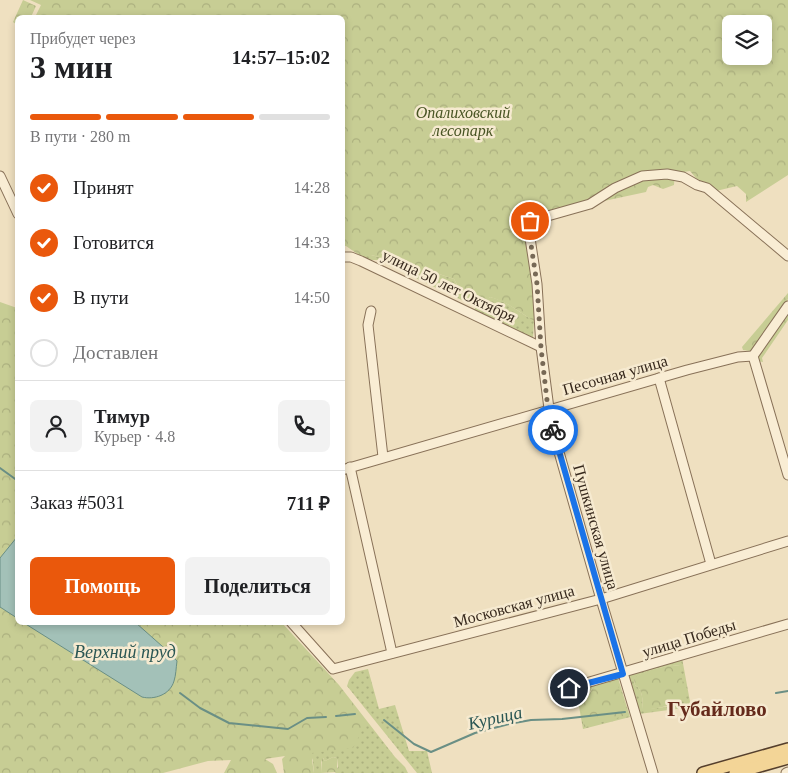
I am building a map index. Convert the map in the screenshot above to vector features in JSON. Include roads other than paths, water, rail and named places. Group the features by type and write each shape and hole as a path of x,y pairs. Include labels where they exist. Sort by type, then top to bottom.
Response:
{"main road":[{"path":"703,773 788,749"},
{"path":"735,773 788,758"}],"street":[{"name":"Пушкинская улица","path":"653,773 601,599 548,410 541,348 537,284 528,225 530,221 590,204 615,188 642,176 667,174 683,177 697,185 708,188 788,256"},
{"path":"0,176 15,208"},
{"name":"улица 50 лет Октября","path":"345,257 361,261 541,348"},
{"path":"788,306 753,356 788,475"},
{"path":"372,311 368,325 383,457"},
{"name":"Песочная улица","path":"346,468 659,378 738,357 753,356"},
{"path":"659,378 711,564"},
{"path":"346,468 392,654"},
{"name":"Московская улица","path":"295,625 333,669 601,599 788,541"},
{"name":"улица Победы","path":"569,688 623,674 788,624"}],"water":[{"path":"15,539 15,617 0,607 0,558"},
{"name":"Верхний пруд","path":"27,625 138,625 177,661 176,674 169,690 156,697 142,697"}],"waterway":[{"name":"Курица","path":"0,468 15,479"},
{"name":"Курица","path":"776,693 788,691"},
{"name":"Курица","path":"180,693 200,708 229,723 288,729 307,718 326,717"},
{"name":"Курица","path":"384,720 414,744 431,752 475,733 509,724 531,720 562,719 625,712"},
{"name":"Курица","path":"336,716 355,714"}],"district":[{"name":"Губайлово","path":"717,709"}],"park label":[{"name":"Опалиховский лесопарк","path":"463,121"}]}
